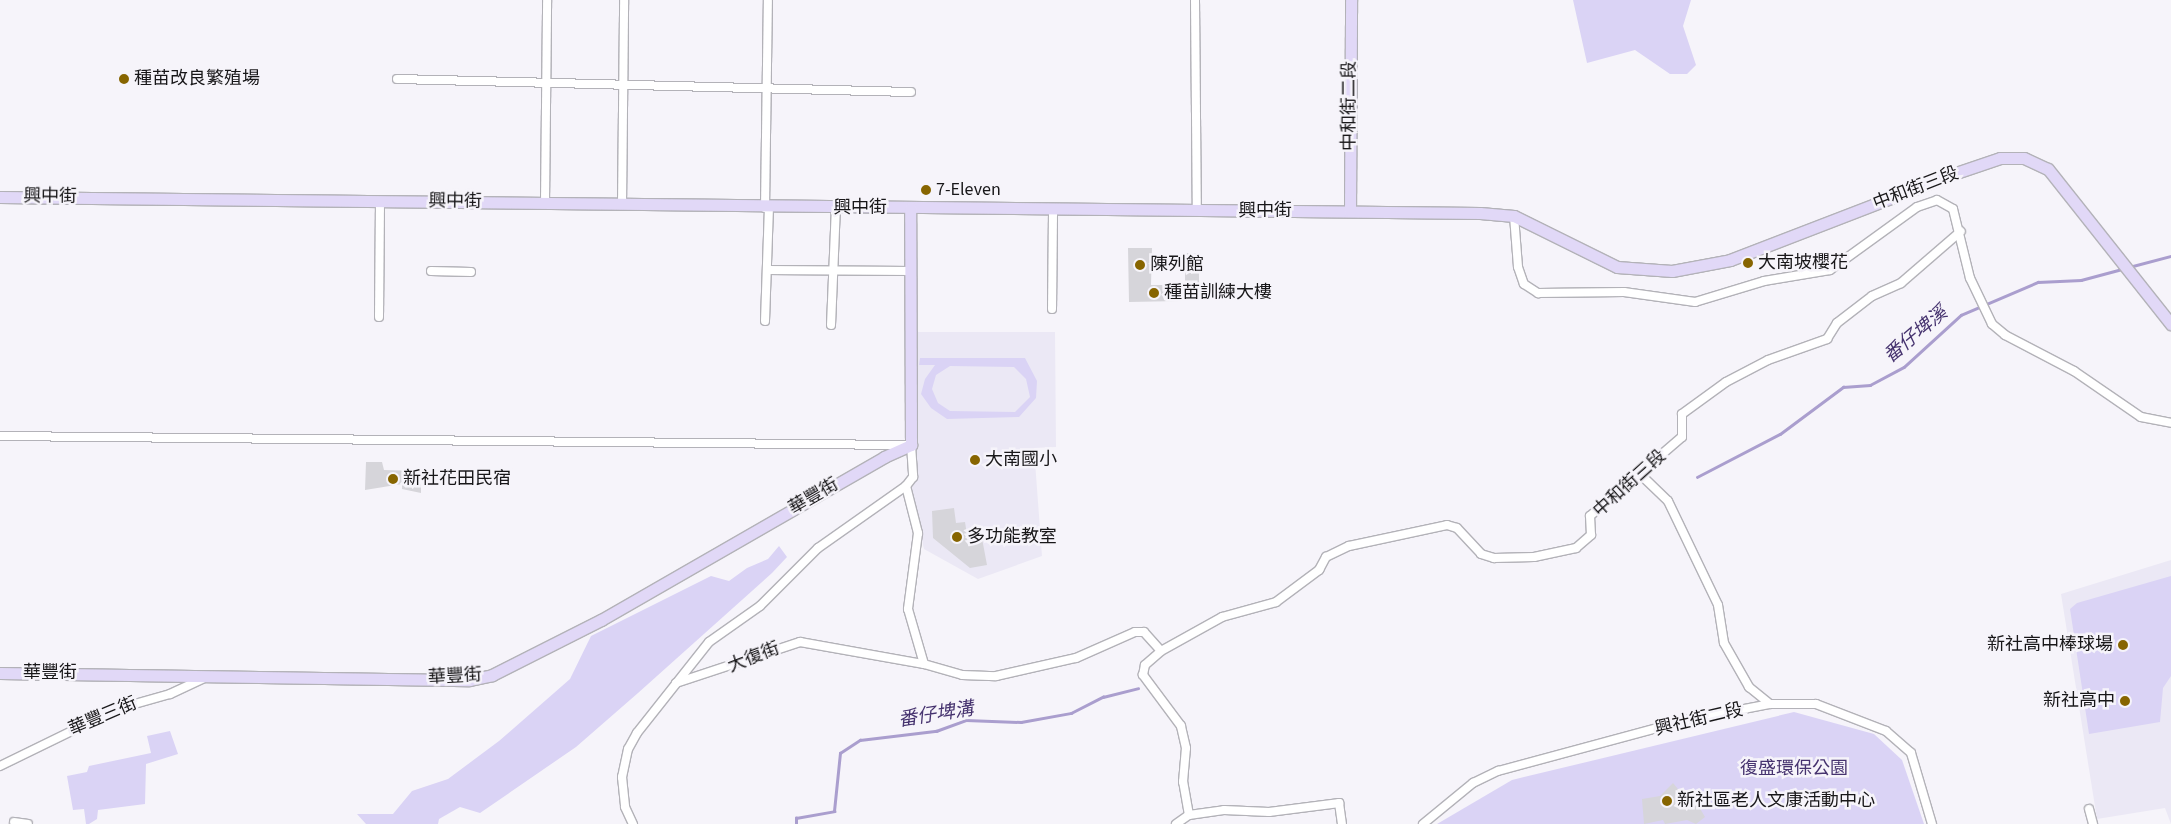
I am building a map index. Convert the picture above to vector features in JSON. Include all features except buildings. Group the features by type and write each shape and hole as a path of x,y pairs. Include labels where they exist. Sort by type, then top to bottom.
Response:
{"street":[{"path":"545,204 547,0"},
{"path":"622,205 624,0"},
{"path":"765,321 767,270 768,0"},
{"path":"1195,0 1197,211"},
{"name":"中和街二段","path":"1350,211 1351,0"},
{"path":"396,79 546,85 911,92"},
{"name":"中和街三段","path":"1350,211 1514,216 1617,267 1672,271 1730,260 1950,175 2000,158 2024,158 2048,169 2171,324"},
{"name":"興中街","path":"0,197 1053,211 1350,211"},
{"name":"中和街三段","path":"1514,216 1518,267 1524,284 1538,293 1624,292 1695,302 1764,281 1830,270 1917,208 1937,200 1953,209 1961,231 1970,278 1992,324 2074,371 2141,417 2171,423"},
{"path":"379,317 380,201"},
{"path":"831,325 836,208"},
{"name":"興中街","path":"910,208 911,445"},
{"path":"1052,309 1053,211"},
{"name":"中和街三段","path":"1161,651 1222,617 1276,602 1319,570 1326,557 1349,546 1447,525 1457,528 1482,554 1494,558 1534,557 1576,548 1591,535 1590,516 1641,475 1682,437 1682,414 1726,382 1768,360 1827,338 1837,322 1872,296 1901,283 1961,231"},
{"path":"767,270 910,271"},
{"path":"431,271 471,272"},
{"path":"0,436 911,445 913,477 906,486 918,533 908,609 924,664"},
{"name":"華豐街","path":"0,674 469,680 492,675 601,620 884,457 911,445"},
{"path":"1641,475 1668,501 1718,605 1724,643 1749,686 1770,704"},
{"name":"大復街","path":"676,683 709,642 760,606 818,548 906,486"},
{"name":"大復街","path":"676,683 800,642 924,664 962,675 996,676 1076,658 1135,632 1144,632 1161,651"},
{"path":"1161,651 1145,665 1143,674 1181,726 1186,748 1183,782 1189,815"},
{"name":"華豐三街","path":"0,766 117,709 170,694 210,676"},
{"path":"633,824 621,792 628,749 676,683"},
{"name":"興社街二段","path":"1423,824 1473,783 1498,771 1687,720 1770,704 1816,704 1886,731 1910,754 1932,824"},
{"path":"1176,824 1189,815 1224,810 1269,812 1339,802 1342,824"},
{"path":"2089,809 2093,824"},
{"path":"14,822 28,824"}],"shaded area":[{"name":"大南國小","path":"915,332 1055,332 1056,447 1034,448 1042,556 978,579 924,549 910,487"},
{"name":"新社高中","path":"2171,560 2171,824 2165,808 2097,819 2061,594"}],"green space":[{"path":"1573,0 1691,0 1683,26 1696,65 1687,74 1670,74 1635,50 1587,63"},
{"path":"920,358 1025,358 1037,381 1036,398 1019,417 947,419 931,408 921,394 925,379 935,365 919,365","holes":["950,366 1014,367 1026,379 1030,397 1015,412 950,411 938,403 932,389 936,375"]},
{"path":"779,546 787,557 772,573 638,693 576,747 480,813 460,807 439,819 438,824 366,824 357,814 393,814 412,791 448,779 499,741 570,679 591,636 711,576 729,581 747,568 768,559"},
{"name":"新社高中棒球場","path":"2171,576 2171,676 2163,688 2160,722 2089,734 2070,609 2077,603"},
{"name":"復盛環保公園","path":"1794,712 1874,734 1902,760 1924,824 1437,824 1512,780"},
{"path":"170,731 178,754 146,764 145,804 98,810 97,819 86,824 84,809 73,810 67,776 87,772 89,766 151,753 147,736"}],"waterway":[{"name":"番仔埤溪","path":"2129,267 2171,256"},
{"name":"番仔埤溪","path":"1697,477 1780,434 1843,387 1870,385 1904,367 1961,315 2038,282 2081,280 2122,269"},
{"name":"番仔埤溝","path":"796,824 796,818 834,811 840,753 860,740 936,731 966,720 1021,722 1071,713 1103,697 1138,688"}],"place":[{"name":"種苗改良繁殖場","path":"124,79"},
{"name":"7-Eleven","path":"926,190"},
{"name":"大南坡櫻花","path":"1748,263"},
{"name":"陳列館","path":"1140,265"},
{"name":"種苗訓練大樓","path":"1154,293"},
{"name":"大南國小","path":"975,460"},
{"name":"新社花田民宿","path":"393,479"},
{"name":"多功能教室","path":"957,537"},
{"name":"新社高中棒球場","path":"2123,645"},
{"name":"新社高中","path":"2125,701"},
{"name":"新社區老人文康活動中心","path":"1667,801"}]}
